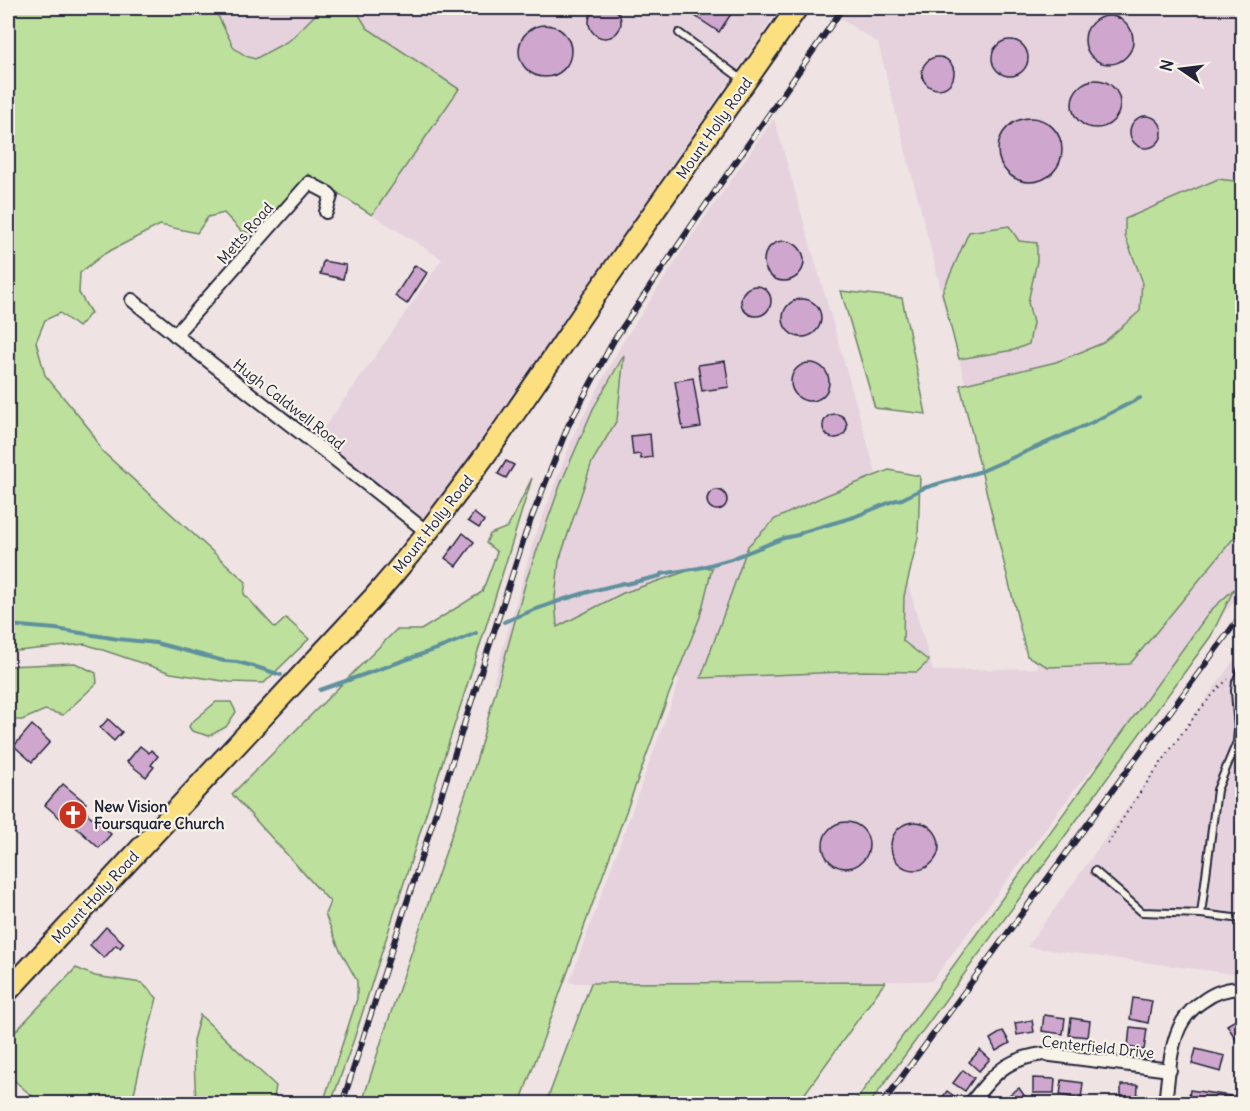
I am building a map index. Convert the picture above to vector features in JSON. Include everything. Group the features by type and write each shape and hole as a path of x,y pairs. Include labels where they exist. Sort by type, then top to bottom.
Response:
{"main road":[{"name":"Mount Holly Road","path":"8,991 374,597 428,533 509,421 797,8"}],"street":[{"name":"Metts Road","path":"175,335 309,183 331,196 326,212"},
{"name":"Hugh Caldwell Road","path":"132,300 428,533"},
{"path":"1165,1104 1175,1042 1183,1021 1207,997 1231,988 1242,988"},
{"name":"Centerfield Drive","path":"970,1104 996,1072 1031,1056 1043,1054 1170,1070"}],"lane":[{"path":"679,33 746,82"},
{"path":"1202,914 1217,790 1240,742 1235,691 1242,668"},
{"path":"1095,871 1142,912 1202,914 1242,919"}],"path":[{"path":"1108,844 1124,816 1177,740 1230,677"}],"shaded area":[{"path":"214,8 780,8 424,522 316,439 442,259 283,158 245,71"},
{"path":"849,8 1242,8 1242,591 1180,668 1075,789 932,981 569,983 680,679 493,683 534,539 575,432 621,345 688,242 774,118 933,671 1038,668 878,43 841,19"},
{"path":"1242,649 1242,975 1027,947"}],"green space":[{"path":"214,8 234,48 255,59 290,40 322,8 355,8 367,28 459,89 372,215 308,174 257,233 241,231 224,213 208,217 197,233 160,225 104,254 80,273 79,293 91,313 78,327 60,313 45,320 36,342 45,375 91,431 102,451 246,582 244,594 275,628 286,618 309,639 264,683 230,682 171,673 85,644 8,652 8,9"},
{"path":"1218,179 1242,182 1242,528 1130,664 1048,667 1027,656 960,385 1056,362 1103,343 1140,311 1142,280 1125,236 1125,219"},
{"path":"1009,226 1019,241 1037,243 1037,261 1028,302 1033,323 1029,344 1014,350 959,359 942,293 969,232"},
{"path":"841,291 902,298 926,414 875,408"},
{"path":"624,355 617,420 592,462 559,561 555,598 557,627 623,593 696,568 712,568 700,617 667,699 520,1103 362,1103 474,769 526,581 561,483 593,409"},
{"path":"889,470 920,476 918,538 904,596 903,641 929,661 917,672 864,671 701,678 748,546 775,519"},
{"path":"532,478 354,1039 331,1103 323,1103 357,999 357,981 339,948 325,914 330,902 232,794 396,630 421,630 482,592 497,552 486,543 490,534 508,527"},
{"path":"1234,589 1211,636 870,1103 854,1103 1211,610"},
{"path":"75,663 96,673 97,683 63,715 45,710 22,720 8,720 8,666"},
{"path":"216,702 231,702 236,712 226,727 209,736 192,731 189,727 191,723"},
{"path":"76,968 95,976 142,983 157,998 132,1103 40,1103 8,1075 8,1039"},
{"path":"885,982 798,1103 546,1103 591,983"},
{"path":"200,1015 276,1086 273,1103 196,1103 193,1040"}],"building":[{"path":"605,6 616,11 621,22 616,33 605,38 594,33 589,22 594,11"},
{"path":"683,8 735,8 719,32"},
{"path":"1109,16 1126,23 1133,40 1126,57 1109,64 1092,57 1085,40 1092,23"},
{"path":"540,25 550,25 564,32 571,51 564,70 550,77 540,77 530,73 523,66 519,56 519,46 523,36 530,29"},
{"path":"1010,40 1023,45 1028,58 1023,71 1010,76 997,71 992,58 997,45"},
{"path":"938,57 949,62 954,73 949,84 938,89 927,84 922,73 927,62"},
{"path":"1096,80 1113,87 1120,104 1113,121 1096,128 1079,121 1072,104 1079,87"},
{"path":"1146,116 1157,121 1162,132 1157,143 1146,148 1135,143 1130,132 1135,121"},
{"path":"1030,118 1048,124 1056,132 1062,150 1056,168 1048,176 1030,182 1012,176 1004,168 998,150 1004,132 1012,124"},
{"path":"784,241 798,247 804,261 798,275 784,281 770,275 764,261 770,247"},
{"path":"323,261 346,265 343,279 320,274"},
{"path":"415,265 427,273 407,304 395,296"},
{"path":"756,286 767,290 771,301 767,312 756,316 745,312 741,301 745,290"},
{"path":"802,299 815,305 821,318 815,331 802,337 789,331 783,318 789,305"},
{"path":"725,361 729,387 702,391 698,365"},
{"path":"810,363 823,369 829,382 823,395 810,401 797,395 791,382 797,369"},
{"path":"693,378 701,427 683,430 675,381"},
{"path":"835,414 844,417 847,426 844,435 835,438 826,435 823,426 826,417"},
{"path":"650,434 652,457 641,459 640,454 633,455 631,436"},
{"path":"506,461 514,465 506,478 498,474"},
{"path":"713,490 721,490 727,496 727,504 721,510 713,510 707,504 707,496"},
{"path":"474,513 484,521 479,528 468,521"},
{"path":"463,533 474,542 456,566 445,558"},
{"path":"108,719 122,732 114,741 100,728"},
{"path":"32,725 50,742 32,762 14,746"},
{"path":"140,746 149,753 151,750 158,756 151,765 154,767 146,777 127,762"},
{"name":"New Vision Foursquare Church","path":"63,784 86,803 81,808 111,834 99,848 69,821 67,824 45,805"},
{"path":"846,822 862,829 869,845 862,861 846,868 830,861 823,845 830,829"},
{"path":"915,822 932,829 939,846 932,863 915,870 898,863 891,846 898,829"},
{"path":"106,927 124,943 120,948 116,945 104,958 90,945"},
{"path":"1133,998 1152,1001 1148,1023 1130,1019"},
{"path":"1044,1015 1065,1018 1063,1034 1042,1031"},
{"path":"1242,1016 1242,1045 1240,1046 1227,1025"},
{"path":"1071,1018 1090,1021 1088,1037 1069,1035"},
{"path":"1032,1020 1034,1032 1017,1035 1015,1023"},
{"path":"1130,1027 1147,1029 1144,1050 1128,1047"},
{"path":"1003,1031 1010,1043 996,1051 990,1039"},
{"path":"1196,1049 1225,1056 1221,1072 1192,1064"},
{"path":"980,1050 990,1059 979,1071 969,1062"},
{"path":"963,1070 974,1078 965,1091 953,1083"},
{"path":"1033,1078 1055,1079 1054,1093 1033,1093"},
{"path":"1062,1080 1083,1083 1081,1099 1060,1095"},
{"path":"1121,1085 1138,1085 1137,1104 1121,1103"},
{"path":"1019,1088 1026,1098 1018,1104 1005,1104 1002,1100"},
{"path":"1190,1090 1230,1096 1229,1104 1188,1104"},
{"path":"947,1091 958,1099 955,1104 938,1104"}],"waterway":[{"path":"504,622 593,590 661,574 699,568 731,559 784,538 854,517 924,488 982,471 1091,423 1140,398"},
{"path":"8,625 56,629 156,643 281,675"},
{"path":"320,690 476,633"}],"railway":[{"path":"342,1104 526,532 568,426 614,340 843,8"},
{"path":"882,1104 1242,614"}],"place":[{"name":"New Vision Foursquare Church","path":"73,815"}]}
